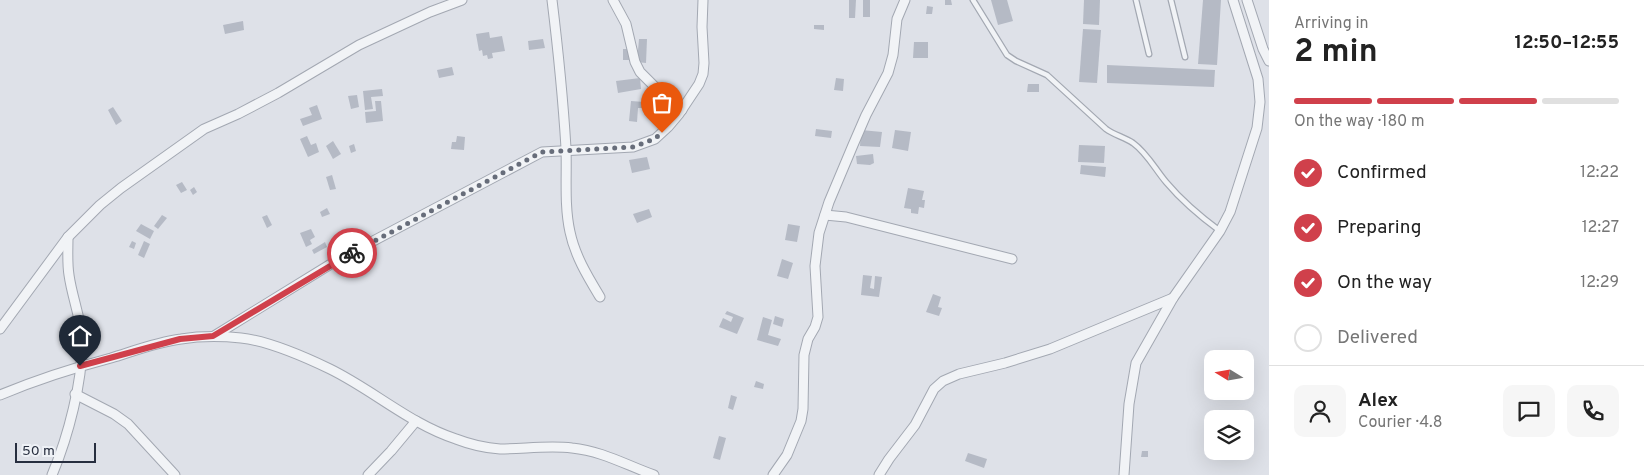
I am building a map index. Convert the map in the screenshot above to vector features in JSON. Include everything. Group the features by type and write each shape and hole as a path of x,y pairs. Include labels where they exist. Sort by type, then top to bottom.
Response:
{"street":[{"path":"552,0 559,56 566,150 567,215 570,233 584,271 600,297"},
{"path":"613,0 626,24 635,62 640,72 682,110"},
{"path":"213,336 339,259 542,152 625,148 640,145 662,133 682,110 699,84 703,74 702,27 704,0"},
{"path":"773,475 787,455 801,421 804,355 808,339 818,317 815,274 816,250 825,215 866,115 888,73 894,55 897,19 905,0"},
{"path":"1124,475 1129,404 1136,363 1173,298 1220,232 1230,212 1259,116 1260,92 1258,79 1233,0"},
{"path":"1247,0 1263,49 1269,61"},
{"path":"0,329 68,237 100,205 204,129 278,93 359,45 458,1"},
{"path":"825,215 846,217 1012,259"},
{"path":"52,475 59,460 76,394 82,340 80,321 69,277 68,237"},
{"path":"879,475 915,426 934,389 943,381 959,374 1043,352 1173,298"},
{"path":"0,395 80,366 174,340 213,336 243,338 260,342 331,369 367,389 416,421 440,433 479,446 500,449 553,446 587,450 608,456 654,475"},
{"path":"76,394 114,414 128,424 175,475"},
{"path":"368,475 416,421"}],"lane":[{"path":"973,0 1007,55 1047,75 1106,129 1114,135 1133,143 1146,155 1167,183 1197,214 1220,232"},
{"path":"1136,0 1149,54"},
{"path":"1171,0 1185,58"}],"building":[{"path":"849,0 856,0 855,18 849,18"},
{"path":"863,0 870,0 870,17 863,17"},
{"path":"945,0 951,0 952,5 945,5"},
{"path":"991,0 1007,0 1013,21 998,25"},
{"path":"1084,0 1100,0 1099,25 1083,24"},
{"path":"1203,0 1221,0 1217,65 1198,64"},
{"path":"927,6 933,7 932,14 926,14"},
{"path":"243,21 244,30 225,34 223,25"},
{"path":"814,25 824,25 824,30 814,29"},
{"path":"1083,29 1101,30 1097,83 1079,82"},
{"path":"489,32 490,38 502,36 505,51 492,53 493,58 488,59 487,55 483,56 482,50 479,51 476,34"},
{"path":"543,39 545,48 529,50 528,41"},
{"path":"639,39 647,39 646,63 637,62"},
{"path":"914,42 928,42 928,58 913,58"},
{"path":"623,49 630,49 629,60 623,60"},
{"path":"1107,65 1215,70 1214,87 1107,83"},
{"path":"452,67 454,75 439,78 437,70"},
{"path":"640,78 641,89 618,93 616,81"},
{"path":"836,78 844,79 843,91 834,90"},
{"path":"1028,84 1039,84 1039,92 1027,92"},
{"path":"382,89 383,96 371,97 373,109 365,110 363,91"},
{"path":"357,95 359,107 351,109 348,96"},
{"path":"375,101 381,101 383,121 366,123 365,112 376,111"},
{"path":"631,101 644,102 643,108 638,108 637,122 629,121"},
{"path":"317,105 322,119 303,126 300,119 312,115 309,108"},
{"path":"113,107 122,121 116,125 108,110"},
{"path":"816,129 832,131 831,138 815,136"},
{"path":"861,130 882,132 880,147 860,146"},
{"path":"895,130 911,132 908,151 892,148"},
{"path":"307,136 311,145 316,143 319,152 308,157 300,139"},
{"path":"457,136 465,137 464,150 451,149 452,142 456,142"},
{"path":"333,141 341,154 333,159 326,146"},
{"path":"354,144 356,151 351,153 349,146"},
{"path":"1079,145 1105,146 1104,163 1078,162"},
{"path":"873,154 874,163 870,165 857,164 856,156"},
{"path":"647,157 650,169 632,173 629,160"},
{"path":"1081,165 1106,167 1105,177 1080,174"},
{"path":"332,175 336,189 330,190 326,177"},
{"path":"182,182 187,190 181,193 176,185"},
{"path":"194,187 197,192 193,195 190,190"},
{"path":"908,188 924,191 922,200 925,200 924,208 919,207 918,214 911,213 911,209 904,208"},
{"path":"327,208 330,214 322,217 320,212"},
{"path":"649,209 652,217 637,223 633,214"},
{"path":"162,215 167,218 158,229 154,226"},
{"path":"267,215 272,225 267,228 262,217"},
{"path":"141,224 154,231 150,239 136,231"},
{"path":"788,224 800,226 797,242 785,240"},
{"path":"311,229 315,237 310,240 312,244 306,247 300,233"},
{"path":"335,240 337,244 348,240 351,247 334,255 328,244"},
{"path":"132,241 136,243 134,249 129,247"},
{"path":"144,241 150,244 144,258 138,255"},
{"path":"325,242 327,247 314,254 312,250"},
{"path":"782,259 793,263 788,279 777,276"},
{"path":"863,275 872,276 870,288 874,289 875,276 882,277 879,297 861,295"},
{"path":"933,294 941,297 938,307 942,308 939,316 926,312"},
{"path":"727,311 744,318 737,334 719,327 723,318 731,322 733,317 725,314"},
{"path":"775,316 784,319 782,327 773,324"},
{"path":"763,317 772,320 768,335 781,339 778,346 757,340"},
{"path":"756,381 764,384 763,389 754,387"},
{"path":"731,395 737,397 733,410 728,408"},
{"path":"719,436 726,438 720,460 713,458"},
{"path":"1142,451 1148,451 1148,457 1141,457"},
{"path":"968,453 987,459 984,468 965,461"}],"way so far":[{"path":"352,253 542,152 633,147 654,139 662,133"}],"route":[{"path":"80,366 169,341 213,336 339,259 352,253"}]}
